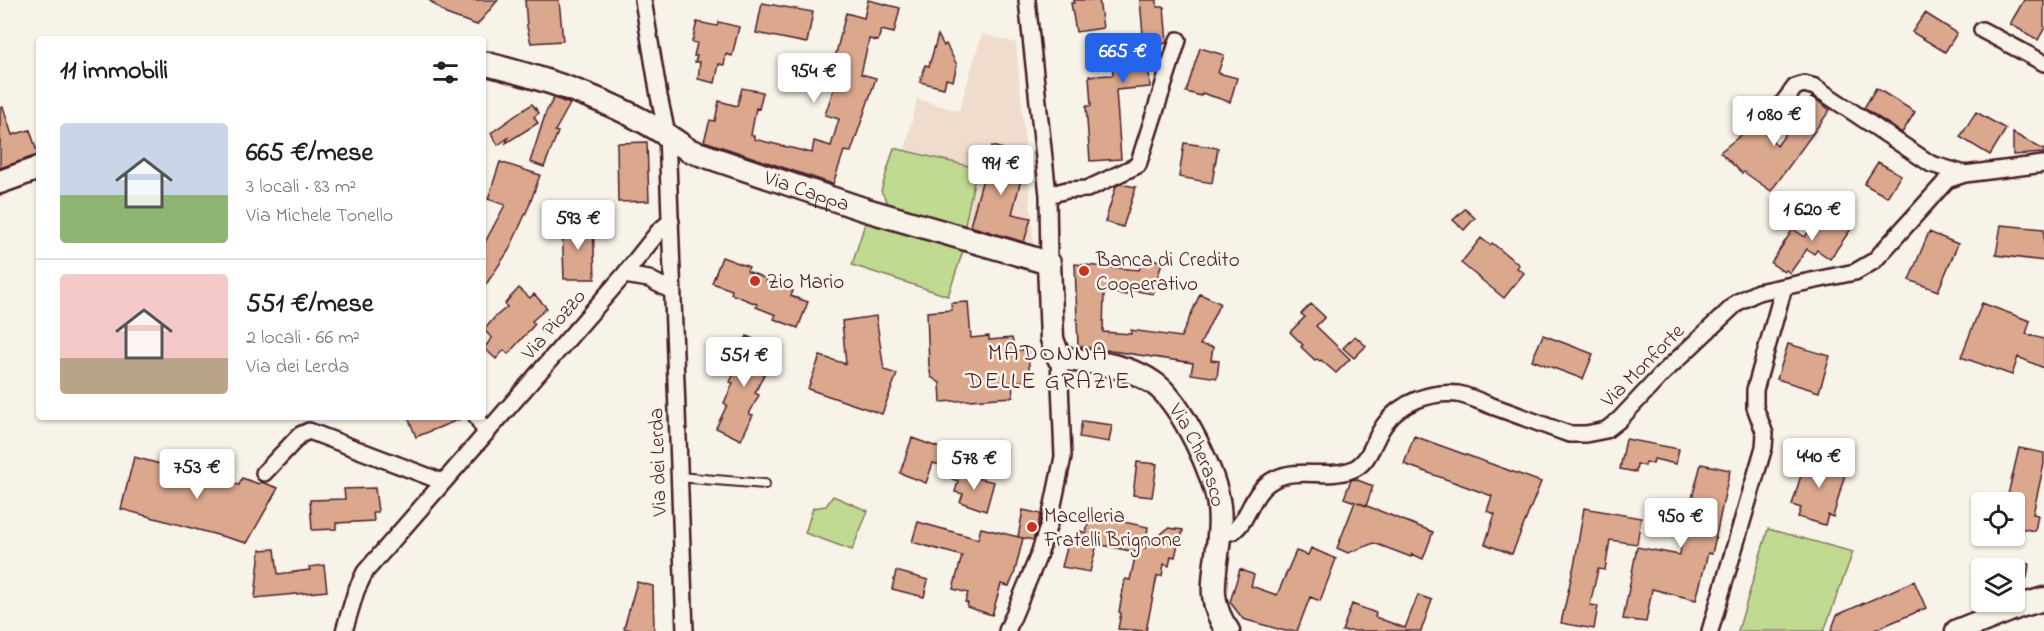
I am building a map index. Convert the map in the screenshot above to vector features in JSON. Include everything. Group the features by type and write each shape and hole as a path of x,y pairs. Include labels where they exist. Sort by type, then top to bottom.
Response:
{"street":[{"path":"643,0 659,96 668,134 671,221"},
{"path":"1007,631 1038,557 1049,524 1063,457 1059,358 1052,339 1048,195 1027,0"},
{"path":"1982,30 2044,63"},
{"path":"1048,195 1067,190 1087,189 1138,165 1178,40"},
{"name":"Via Cappa","path":"486,64 523,73 615,106 668,134 688,150 863,209 1049,263"},
{"name":"Via Monforte","path":"1771,119 1795,87 1804,84 1815,87 1931,165 1965,174"},
{"name":"Via Monforte","path":"1220,534 1233,531 1246,514 1259,490 1276,478 1297,474 1350,471 1361,465 1385,423 1402,407 1420,398 1438,394 1458,394 1569,434 1586,434 1606,430 1619,420 1738,302 1758,292 1855,272 1874,261 1947,180 1965,174 2044,164"},
{"path":"0,182 36,169"},
{"name":"Via Piozzo","path":"345,631 356,591 365,572 624,275 659,231 671,221"},
{"name":"Via dei Lerda","path":"671,221 685,631"},
{"path":"624,275 649,279 672,291"},
{"path":"1710,631 1764,447 1765,434 1755,407 1755,390 1784,287"},
{"name":"Via Cherasco","path":"1059,358 1104,364 1134,373 1155,384 1172,401 1187,424 1207,465 1219,505 1220,534 1213,582 1215,606 1228,631"},
{"path":"479,420 486,433"},
{"path":"264,473 300,435 309,431 443,482"},
{"path":"1957,631 2044,599"}],"lane":[{"path":"678,477 765,484"}],"shaded area":[{"path":"982,34 1016,43 1034,245 966,229 978,168 905,150 917,99 959,111"}],"green space":[{"path":"894,148 977,168 964,229 893,212 881,191"},
{"path":"866,220 963,251 948,296 852,265"},
{"path":"833,496 868,511 852,550 805,533 813,508 826,506"},
{"path":"1768,529 1853,552 1824,631 1738,631"}],"building":[{"path":"429,0 498,0 477,25 446,14"},
{"path":"525,0 559,0 563,41 531,43"},
{"path":"868,0 900,8 894,33 881,30 878,41 869,39 861,74 876,78 851,152 844,151 833,184 704,141 710,120 715,121 719,101 737,106 742,88 763,92 759,109 756,108 751,135 754,139 812,153 814,141 831,146 839,119 825,115 835,85 827,83 831,66 833,66 846,13 864,18"},
{"path":"1074,0 1099,0 1103,28 1076,32 1071,3 1074,3"},
{"path":"1140,0 1157,0 1157,7 1164,7 1167,43 1155,45 1157,71 1149,72 1150,87 1116,90 1121,159 1090,161 1086,106 1091,106 1089,76 1113,75 1112,62 1136,59 1134,34 1143,34"},
{"path":"2024,0 2044,0 2044,29 2038,40 2010,24"},
{"path":"762,3 813,12 807,43 756,33"},
{"path":"1925,13 1957,33 1945,52 1912,32"},
{"path":"697,22 717,26 719,22 739,27 732,56 726,54 724,65 719,64 715,83 698,79 700,62 695,62 697,56 694,56 697,43 692,42"},
{"path":"938,35 944,46 946,44 957,65 953,81 946,79 944,88 920,82 925,65 929,66"},
{"path":"1200,48 1224,55 1218,73 1237,78 1230,102 1202,93 1201,96 1186,92"},
{"path":"1876,88 1915,112 1902,133 1864,108"},
{"path":"1812,97 1830,110 1771,191 1744,172 1742,173 1720,152 1757,122 1777,146"},
{"path":"554,98 570,104 555,131 558,132 544,167 530,162 546,112"},
{"path":"532,104 539,113 534,117 538,123 506,143 508,138 498,145 491,133"},
{"path":"3,107 12,135 30,130 36,156 0,168 0,108"},
{"path":"1976,112 2006,129 1990,155 1960,137"},
{"path":"2013,133 2044,150 2044,153 2013,155"},
{"path":"647,142 649,201 618,202 617,143"},
{"path":"1184,143 1218,148 1212,183 1179,177"},
{"path":"992,146 1025,155 1021,168 1024,168 1012,214 1031,218 1024,242 970,226"},
{"path":"500,162 540,175 509,250 486,284 486,240 505,205 488,199"},
{"path":"1878,162 1901,175 1887,197 1864,184"},
{"path":"1120,184 1136,187 1123,227 1105,222 1116,186"},
{"path":"1465,209 1475,218 1464,230 1453,220"},
{"path":"1823,210 1851,229 1830,259 1817,250 1814,254 1807,249 1790,273 1786,270 1784,272 1771,263 1793,229 1805,237"},
{"path":"562,223 593,223 595,279 564,279"},
{"path":"2001,225 2044,229 2044,261 1996,255"},
{"path":"1929,232 1958,244 1938,291 1909,280"},
{"path":"1481,238 1490,245 1492,243 1519,265 1517,268 1524,273 1504,298 1461,263"},
{"path":"1144,256 1162,262 1153,294 1126,289 1126,295 1104,291 1103,332 1131,334 1131,330 1181,337 1200,294 1220,303 1200,345 1213,347 1211,360 1219,361 1217,378 1191,374 1193,363 1078,346 1075,264 1139,270"},
{"path":"722,257 749,267 747,271 767,279 766,282 793,291 791,296 808,302 798,328 774,319 776,315 756,307 757,304 731,294 732,290 712,283"},
{"path":"519,288 530,298 534,294 547,308 532,321 535,324 508,354 504,350 496,359 486,350 486,346 492,338 486,332 486,328 507,307 505,304"},
{"path":"968,302 971,338 989,336 989,340 1012,338 1015,350 1028,350 1030,381 1012,382 1013,397 941,402 940,383 931,377 929,366 927,312 952,310 951,303"},
{"path":"1982,303 2030,321 2026,334 2044,339 2044,368 2018,357 2012,375 1961,357"},
{"path":"1311,304 1325,317 1316,326 1350,359 1336,373 1321,360 1315,360 1290,332 1305,317 1301,314"},
{"path":"876,316 884,370 897,374 882,414 808,389 820,356 846,364 842,321"},
{"path":"1543,335 1593,354 1583,379 1532,360"},
{"path":"747,336 772,348 763,366 767,368 755,393 759,395 749,414 753,415 741,440 716,428 727,405 724,403 733,383 730,382 742,357 737,355"},
{"path":"1355,336 1366,346 1354,358 1343,348"},
{"path":"1788,344 1830,356 1819,392 1777,379"},
{"path":"409,420 458,420 416,437"},
{"path":"1082,421 1112,425 1109,442 1079,437"},
{"path":"1414,436 1541,482 1512,554 1485,544 1495,514 1487,511 1492,496 1404,464"},
{"path":"912,438 951,452 946,467 933,463 926,483 900,473"},
{"path":"1626,439 1679,449 1676,464 1654,459 1653,464 1646,462 1645,466 1637,464 1636,472 1620,469"},
{"path":"2019,448 2044,453 2044,464 2033,514 2038,515 2035,531 2025,529 2025,492 2009,492"},
{"path":"1817,454 1844,462 1841,473 1845,474 1833,517 1828,515 1825,525 1798,517 1801,508 1792,505 1805,462 1814,465"},
{"path":"134,457 239,485 242,478 278,488 247,543 121,509"},
{"path":"1137,462 1157,464 1152,497 1133,495"},
{"path":"1701,464 1730,470 1712,554 1708,553 1696,600 1652,589 1646,622 1623,619 1637,547 1680,555 1682,536"},
{"path":"954,474 994,482 986,511 960,502 963,494 955,492 958,481 952,479"},
{"path":"1355,479 1373,486 1366,506 1433,532 1423,559 1412,554 1411,557 1374,543 1348,553 1337,548 1355,502 1344,498 1351,480"},
{"path":"375,488 378,512 373,512 374,521 336,523 336,529 312,530 310,500 345,499 344,489"},
{"path":"1584,508 1641,518 1637,544 1610,540 1605,570 1598,569 1590,605 1598,606 1594,629 1561,623"},
{"path":"1023,510 1041,514 1033,540 1018,537"},
{"path":"1090,515 1148,527 1145,548 1168,528 1183,530 1175,557 1171,556 1169,566 1164,564 1162,576 1157,576 1146,631 1118,629 1125,579 1130,580 1135,557 1140,553 1097,544 1090,572 1062,567 1069,540 1078,542 1080,531 1086,533"},
{"path":"918,522 978,539 981,528 1023,538 1014,575 1009,586 1001,584 992,615 967,607 968,603 965,602 968,593 953,589 962,556 912,542"},
{"path":"1311,548 1336,559 1320,601 1310,597 1297,631 1285,631 1243,619 1230,602 1240,569 1254,575 1251,586 1277,595 1296,551 1308,555"},
{"path":"275,549 278,574 310,570 309,567 324,565 327,591 255,598 260,550"},
{"path":"2025,563 2029,564 2027,578 2025,578"},
{"path":"896,571 928,580 924,597 892,589"},
{"path":"1914,581 1926,608 1872,631 1831,631 1837,615"},
{"path":"637,582 653,586 654,631 635,631 624,628"},
{"path":"1418,595 1432,600 1421,631 1342,631 1352,604 1376,613 1375,617 1405,628"}],"place":[{"name":"Banca di Credito Cooperativo","path":"1084,271"},
{"name":"Zio Mario","path":"755,281"},
{"name":"Macelleria Fratelli Brignone","path":"1032,527"}],"district":[{"name":"MADONNA DELLE GRAZIE","path":"1048,366"}]}
